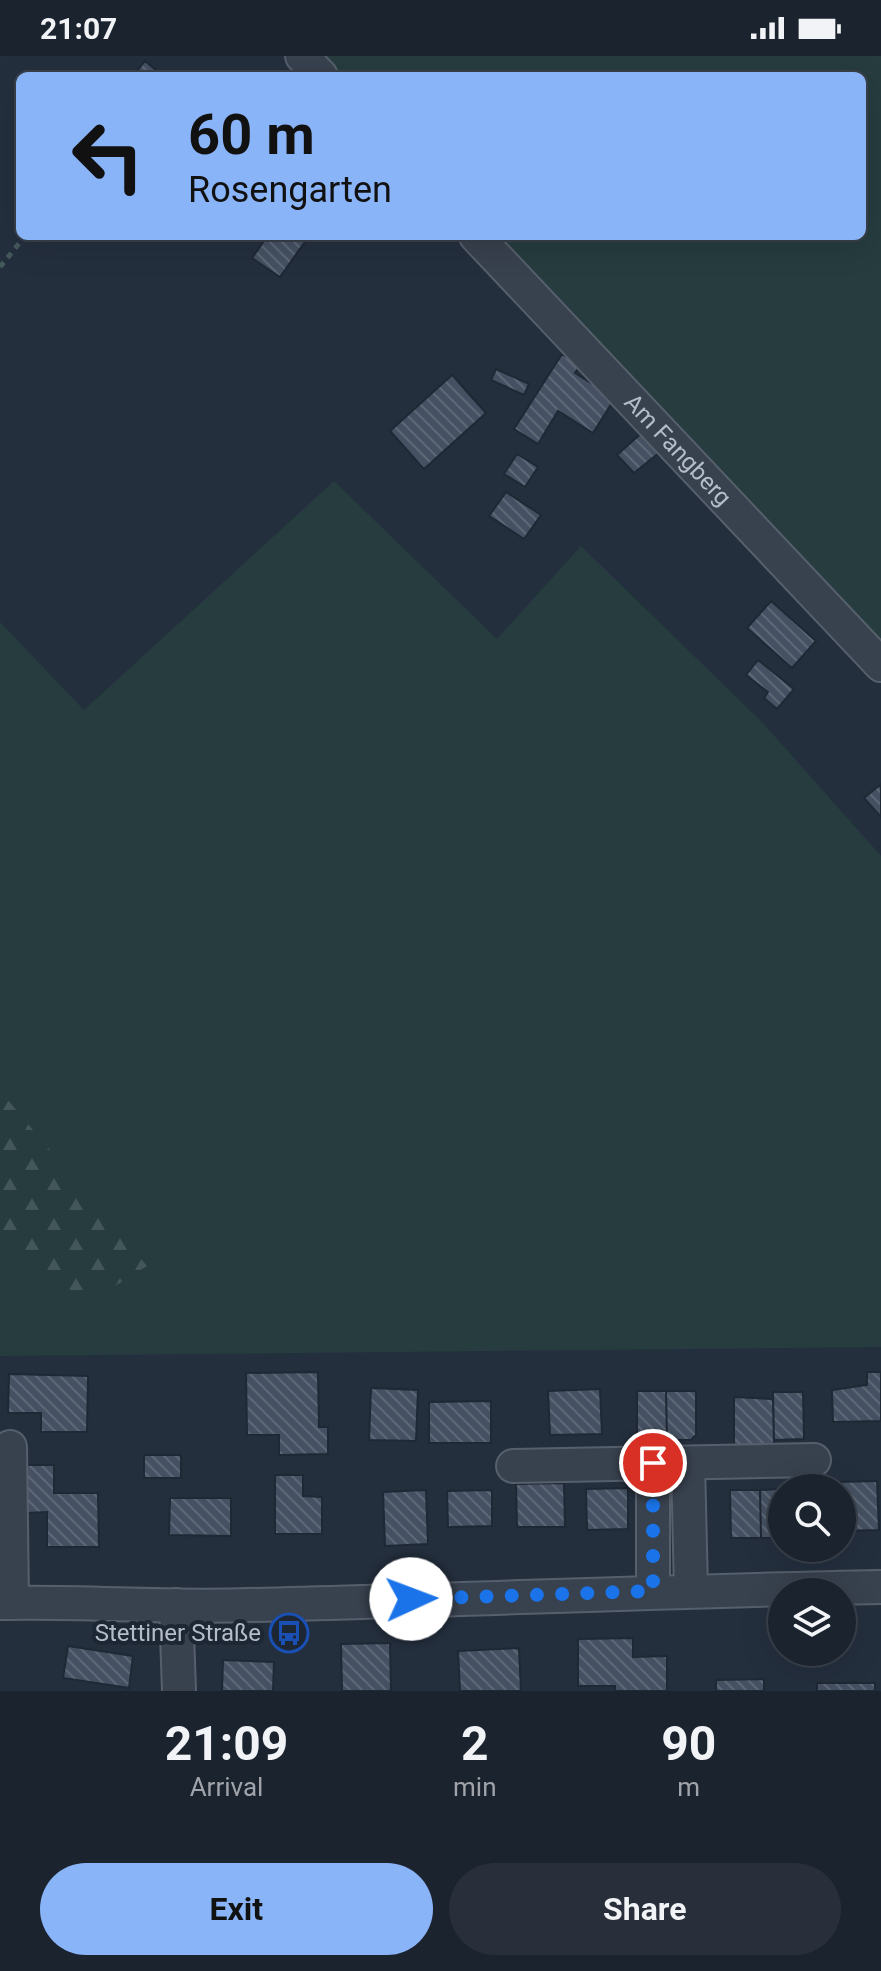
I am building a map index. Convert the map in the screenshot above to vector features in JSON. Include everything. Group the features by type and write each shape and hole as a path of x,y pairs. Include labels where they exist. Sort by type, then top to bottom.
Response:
{"street":[{"path":"302,56 317,72"},
{"name":"Am Fangberg","path":"480,240 881,665"},
{"path":"10,1447 6,1603 248,1605 653,1591 881,1587"},
{"path":"513,1466 814,1460"},
{"path":"653,1463 653,1591"},
{"path":"688,1463 691,1590"},
{"path":"176,1605 179,1691"}],"path":[{"path":"0,267 22,240"}],"green space":[{"path":"317,56 881,56 881,649 494,240 866,240 866,72 332,72"},
{"path":"334,481 497,639 581,546 762,722 881,856 881,1347 0,1356 0,622 84,710"},
{"path":"2,1093 147,1266 86,1304 0,1228"}],"building":[{"path":"145,61 158,72 136,72"},
{"path":"265,240 306,240 280,277 252,258"},
{"path":"562,354 580,366 575,373 615,398 593,433 558,411 538,444 514,429"},
{"path":"496,369 529,384 524,395 491,380"},
{"path":"452,375 486,413 424,469 390,431"},
{"path":"646,429 665,448 634,473 617,455"},
{"path":"517,454 538,467 525,487 504,474"},
{"path":"506,492 541,515 524,539 489,516"},
{"path":"771,601 816,641 792,668 747,628"},
{"path":"758,660 794,689 777,709 764,698 768,692 746,675"},
{"path":"881,784 881,817 864,798"},
{"path":"318,1372 319,1427 328,1427 328,1454 279,1455 279,1435 247,1435 246,1373"},
{"path":"867,1372 881,1372 881,1421 833,1422 832,1390 867,1385"},
{"path":"9,1374 88,1376 87,1432 41,1432 41,1413 8,1413"},
{"path":"371,1388 418,1390 416,1441 369,1440"},
{"path":"600,1389 602,1434 550,1435 548,1391"},
{"path":"637,1391 666,1391 667,1440 663,1443 637,1440"},
{"path":"666,1391 696,1391 696,1435 691,1440 667,1440"},
{"path":"773,1392 803,1392 804,1439 774,1440"},
{"path":"734,1397 773,1399 774,1446 734,1446"},
{"path":"491,1401 491,1443 429,1443 429,1402"},
{"path":"144,1455 181,1455 181,1478 144,1478"},
{"path":"27,1465 54,1465 54,1493 98,1493 99,1547 47,1547 47,1512 27,1513"},
{"path":"275,1475 303,1475 303,1496 322,1497 322,1534 275,1534"},
{"path":"877,1481 879,1530 856,1531 856,1482"},
{"path":"564,1483 565,1527 517,1527 516,1484"},
{"path":"628,1488 628,1529 587,1530 586,1489"},
{"path":"426,1490 428,1544 385,1546 383,1492"},
{"path":"492,1490 492,1526 448,1527 447,1491"},
{"path":"730,1490 760,1490 761,1538 731,1538"},
{"path":"760,1490 768,1490 768,1538 761,1538"},
{"path":"170,1498 231,1498 231,1536 169,1535"},
{"path":"633,1638 633,1657 667,1656 667,1691 615,1691 615,1686 578,1686 578,1639"},
{"path":"390,1643 391,1691 342,1691 341,1644"},
{"path":"68,1646 133,1656 129,1688 63,1678"},
{"path":"519,1648 521,1691 460,1691 458,1651"},
{"path":"223,1660 274,1662 273,1691 222,1691"},
{"path":"764,1679 764,1691 716,1691 716,1680"},
{"path":"817,1683 875,1683 875,1691 817,1691"}],"place":[{"name":"Stettiner Straße","path":"289,1633"}],"route":[{"path":"411,1599 653,1591 653,1463"}]}
